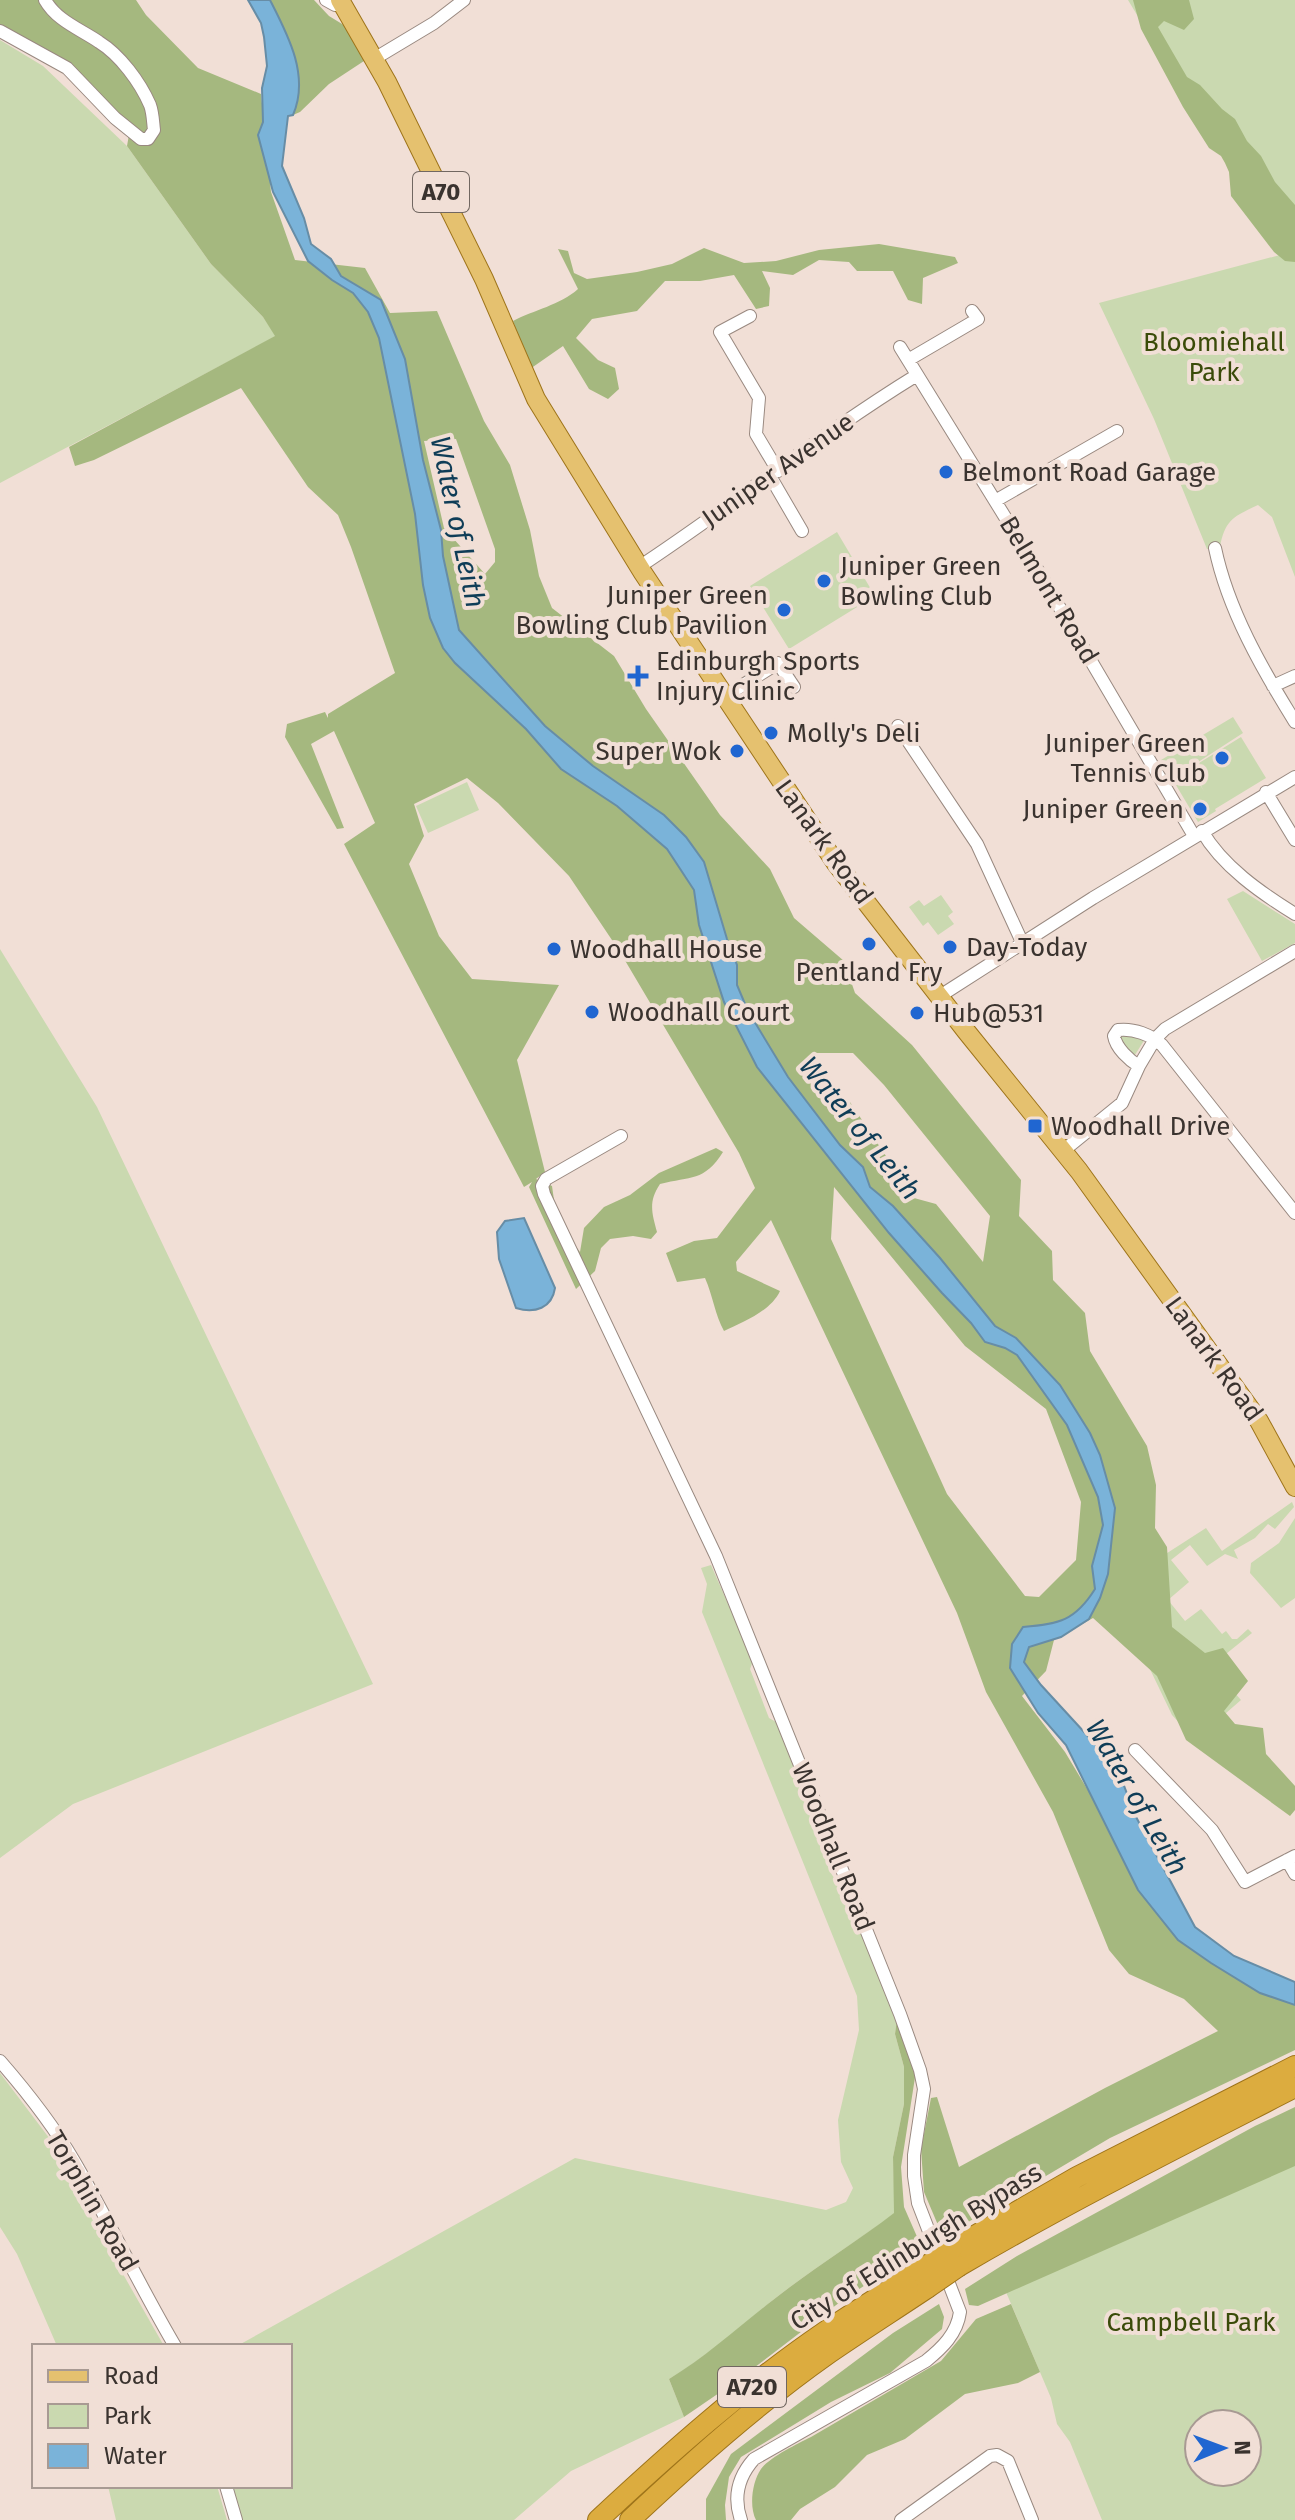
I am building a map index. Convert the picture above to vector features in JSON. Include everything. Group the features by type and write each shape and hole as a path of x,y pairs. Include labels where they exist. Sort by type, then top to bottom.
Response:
{"highway":[{"name":"City of Edinburgh Bypass","path":"598,2520 659,2463 825,2332 923,2279 1077,2177 1271,2089 1295,2066"},
{"name":"City of Edinburgh Bypass","path":"1271,2089 1295,2087"},
{"name":"City of Edinburgh Bypass","path":"630,2520 704,2452 923,2279"}],"main road":[{"name":"A70","path":"336,1 374,59"},
{"name":"Lanark Road","path":"374,59 484,279 547,421 639,567 835,862 1079,1171 1259,1421 1295,1487"}],"street":[{"path":"0,31 67,68 115,118 141,139 148,139 154,130 150,107 121,58 98,41 77,31 45,0"},
{"path":"374,59 434,23 464,0"},
{"path":"908,360 978,319 972,311"},
{"path":"750,316 720,332 759,398 756,434 802,531"},
{"name":"Belmont Road","path":"900,347 1198,833 1255,887 1295,914"},
{"name":"Juniper Avenue","path":"639,567 774,474 828,432 917,375"},
{"path":"995,501 1117,431"},
{"path":"1215,548 1222,578 1273,686 1295,722"},
{"path":"724,697 778,663 794,687"},
{"path":"1273,686 1295,676"},
{"path":"898,726 977,844 1022,942"},
{"path":"940,996 1198,833 1295,777"},
{"path":"1266,792 1295,840"},
{"path":"1063,1151 1122,1103 1139,1066 1155,1039 1165,1029 1295,951"},
{"path":"1139,1066 1116,1043 1116,1033 1125,1029 1155,1039 1295,1213"},
{"name":"Woodhall Road","path":"621,1136 546,1179 542,1186 544,1194 716,1556 900,2014 924,2089 914,2155 918,2203 960,2312 953,2334 926,2361 754,2459 744,2470 737,2495 741,2520"},
{"path":"1135,1750 1212,1830 1245,1882 1291,1858 1295,1874"},
{"name":"Torphin Road","path":"0,2061 73,2159 174,2344"},
{"path":"901,2520 990,2456 997,2455 1008,2461 1032,2520"},
{"path":"227,2488 236,2520"}],"green space":[{"path":"0,0 136,0 146,15 198,68 261,94 271,192 295,260 365,268 390,313 437,311 484,421 510,465 530,530 539,576 552,608 614,656 646,709 720,815 770,869 794,918 844,961 855,993 912,1045 1021,1180 1019,1216 1052,1251 1053,1280 1085,1313 1090,1351 1147,1446 1156,1485 1155,1528 1167,1547 1172,1627 1205,1653 1223,1648 1248,1681 1224,1711 1235,1724 1263,1728 1266,1754 1295,1786 1295,1810 1290,1816 1186,1740 1157,1676 1093,1618 1054,1640 1046,1671 1022,1696 1065,1752 1125,1852 1234,1975 1295,2005 1295,2050 1110,2138 943,2237 924,2192 921,2149 931,2098 937,2097 959,2167 1218,2031 1184,1999 1129,1974 1109,1950 1053,1812 986,1692 957,1613 771,1220 736,1262 737,1271 780,1291 756,1315 724,1331 705,1278 677,1282 666,1253 694,1241 717,1238 755,1188 739,1153 620,952 569,876 498,803 467,778 414,804 424,836 409,864 439,936 472,979 559,985 517,1060 545,1172 536,1179 552,1186 557,1221 580,1252 584,1228 604,1207 630,1195 659,1173 716,1148 723,1152 703,1173 660,1184 652,1202 657,1232 651,1239 633,1236 610,1239 601,1248 595,1271 576,1289 529,1187 532,1182 524,1187 344,844 375,823 334,731 311,744 344,828 337,829 285,737 287,724 325,712 328,718 328,714 395,673 338,515 308,487 241,388 94,460 75,466 69,447 275,336 263,317 211,264 127,146 130,129 75,73 0,27","holes":["456,439 495,549 495,562 485,574 444,528 424,441","815,1053 853,1053 884,1085 990,1216 983,1262 936,1204 914,1198 848,1099 810,1083","834,1187 965,1346 1046,1409 1081,1502 1076,1560 1039,1597 1025,1596 947,1494 831,1239"]},
{"path":"270,0 314,0 329,16 347,27 364,61 329,84 293,115 299,86 294,56"},
{"path":"1128,0 1295,0 1295,249 1278,249"},
{"path":"1133,0 1189,0 1194,19 1184,30 1164,21 1158,27 1187,77 1200,85 1235,119 1275,182 1295,205 1295,262 1285,261 1274,252 1231,196 1225,163 1209,148 1183,107 1141,29"},
{"path":"0,40 43,66 127,146 211,264 263,317 276,336 0,483"},
{"path":"879,244 955,257 958,263 923,278 922,304 908,300 893,271 857,271 849,262 819,260 793,275 762,271 770,288 769,306 756,309 734,275 700,281 665,281 637,311 592,319 576,338 598,360 615,368 619,389 608,399 589,389 563,346 530,369 513,321 555,303 578,289 558,249 568,251 574,273 587,279 672,264 704,248 744,263 776,261 819,250"},
{"name":"Bloomiehall Park","path":"1295,251 1295,577 1272,517 1258,505 1228,524 1220,547 1207,549 1154,419 1099,303"},
{"path":"837,532 875,596 789,649 750,586"},
{"name":"Juniper Green Tennis Club","path":"1233,717 1243,733 1189,768 1204,791 1191,768 1241,737 1266,778 1198,822 1161,760"},
{"path":"467,782 479,810 428,833 416,806"},
{"path":"1243,891 1295,924 1295,943 1262,961 1227,899"},
{"path":"941,895 953,912 948,916 954,924 938,935 928,922 923,926 909,907 919,900 924,906"},
{"path":"0,949 97,1107 373,1684 73,1804 0,1858"},
{"path":"1123,1035 1145,1039 1133,1058 1121,1042"},
{"path":"1292,1502 1294,1507 1275,1529 1268,1524 1255,1538 1234,1550 1238,1559 1225,1554 1207,1566 1190,1545 1171,1560 1189,1582 1168,1600 1185,1621 1201,1609 1222,1634 1226,1631 1232,1639 1237,1639 1248,1629 1252,1633 1211,1666 1241,1700 1195,1740 1172,1715 1147,1663 1161,1557 1206,1528 1222,1551"},
{"path":"1295,1518 1295,1598 1281,1608 1250,1573 1251,1563 1279,1543"},
{"path":"711,1565 753,1661 750,1669 769,1718 776,1722 825,1844 828,1867 842,1886 897,2019 895,2034 904,2067 904,2104 893,2157 895,2213 669,2379 684,2417 571,2471 514,2520 242,2520 233,2488 292,2488 292,2344 241,2344 575,2158 826,2210 846,2202 853,2188 841,2162 838,2120 859,2030 857,1996 702,1612 707,1584 701,1568"},
{"path":"897,2019 916,2071 901,2167 904,2207 922,2248 844,2299 684,2417 669,2379 894,2213 893,2157 904,2104 904,2067 895,2034"},
{"path":"0,2073 62,2155 99,2232 163,2344 56,2344 17,2254 0,2227"},
{"path":"1295,2107 1295,2166 978,2306 969,2305 965,2289 1017,2256"},
{"name":"Campbell Park","path":"1295,2165 1295,2520 1102,2520 1070,2442 1057,2424 1051,2398 1006,2292"},
{"path":"939,2304 944,2317 942,2329 890,2373 831,2402 741,2457 729,2477 726,2520 706,2520 706,2499 731,2454 893,2333"},
{"path":"1011,2304 1040,2372 1018,2383 965,2394 905,2439 867,2455 835,2487 800,2509 791,2520 756,2520 752,2502 754,2487 765,2464 941,2361 976,2319"},
{"path":"108,2488 218,2488 227,2520 116,2520"}],"water":[{"path":"248,0 270,0 295,56 298,100 293,115 288,116 282,166 304,218 311,244 331,259 341,276 381,300 405,359 459,630 545,726 593,766 664,815 686,837 704,862 737,965 737,985 748,1011 788,1077 840,1145 863,1167 870,1187 893,1206 940,1258 995,1326 1016,1338 1060,1385 1090,1433 1100,1455 1115,1508 1108,1574 1089,1619 1061,1637 1029,1647 1024,1662 1120,1775 1135,1815 1195,1927 1234,1956 1295,1982 1295,2005 1260,1993 1178,1940 1138,1890 1066,1745 1038,1713 1010,1668 1012,1644 1023,1627 1065,1619 1088,1600 1095,1589 1092,1566 1103,1525 1098,1497 1067,1425 1017,1355 985,1342 889,1233 757,1067 724,1002 699,925 694,890 667,849 617,806 561,769 526,729 443,648 430,618 423,585 415,514 379,338 368,312 353,293 308,261 273,192 258,135 263,122 262,88 267,66 264,37 261,23"},
{"path":"524,1218 555,1288 546,1305 536,1310 516,1308 499,1259 497,1232 505,1221"}],"place":[{"name":"Belmont Road Garage","path":"946,472"},
{"name":"Juniper Green Bowling Club","path":"824,581"},
{"name":"Juniper Green Bowling Club Pavilion","path":"784,610"},
{"name":"Edinburgh Sports Injury Clinic","path":"638,676"},
{"name":"Molly's Deli","path":"771,733"},
{"name":"Super Wok","path":"737,751"},
{"name":"Juniper Green Tennis Club","path":"1222,758"},
{"name":"Juniper Green","path":"1200,809"},
{"name":"Pentland Fry","path":"869,944"},
{"name":"Day-Today","path":"950,947"},
{"name":"Woodhall House","path":"554,949"},
{"name":"Woodhall Court","path":"592,1012"},
{"name":"Hub@531","path":"917,1013"},
{"name":"Woodhall Drive","path":"1035,1126"}],"water label":[{"name":"Water of Leith","path":"458,522"},
{"name":"Water of Leith","path":"860,1128"},
{"name":"Water of Leith","path":"1137,1797"}]}
